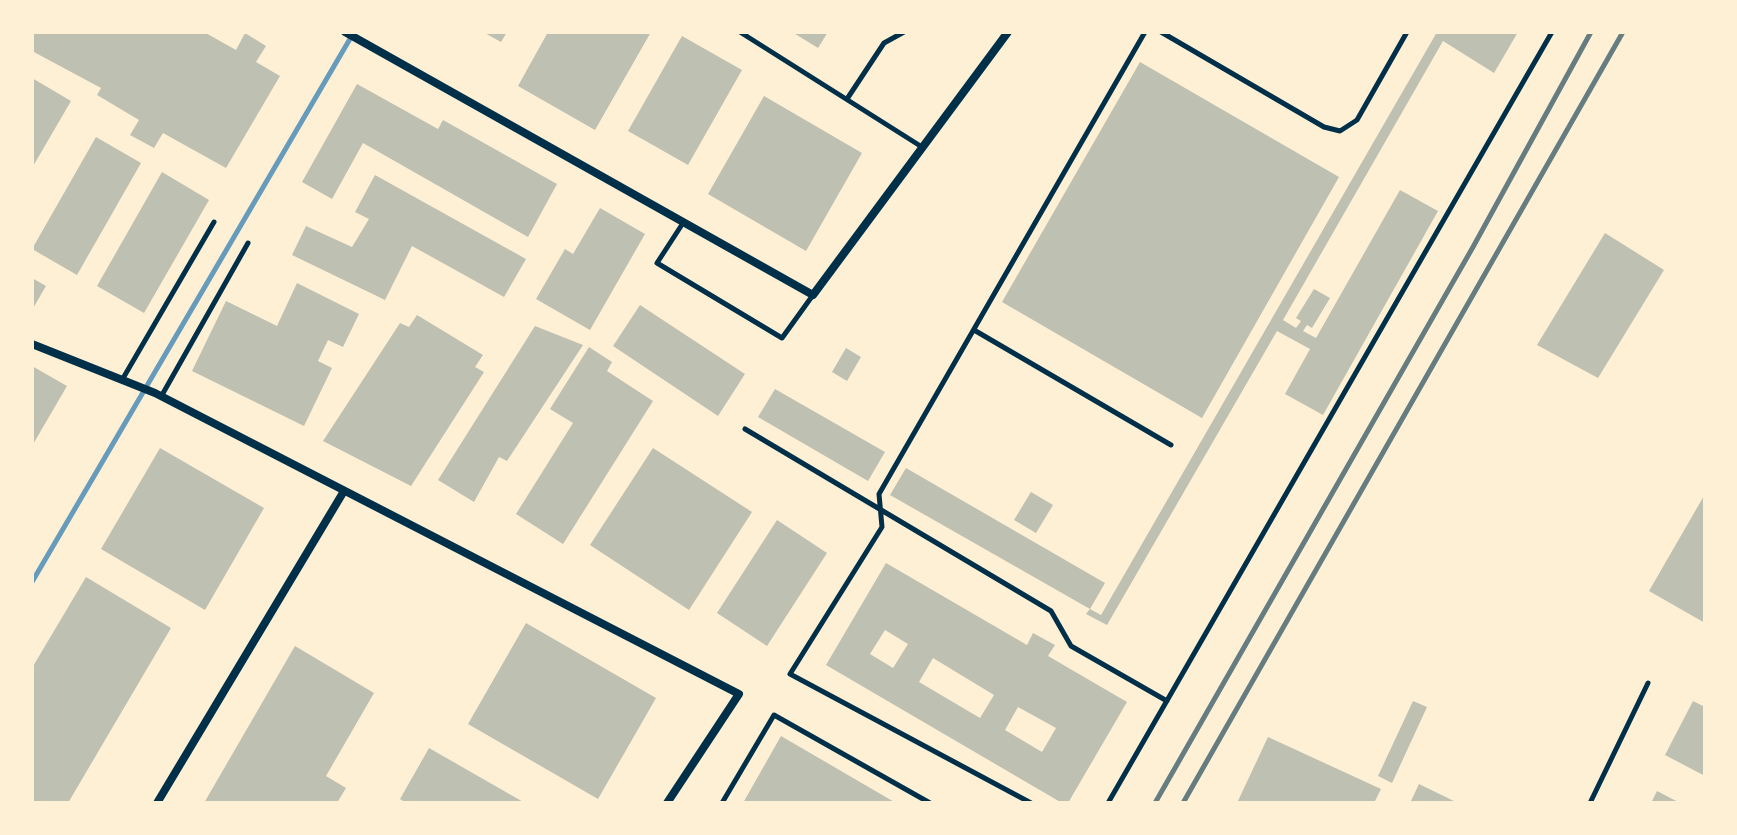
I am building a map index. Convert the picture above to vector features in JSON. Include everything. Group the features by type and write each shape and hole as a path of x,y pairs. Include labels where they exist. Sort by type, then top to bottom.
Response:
{"street":[{"path":"345,32 813,295 1008,32"},
{"path":"32,344 158,395 739,694 667,803"},
{"path":"157,803 344,491"}],"lane":[{"path":"740,32 923,147"},
{"path":"847,99 884,43 904,32"},
{"path":"1031,803 790,674 882,527 879,494 1145,32"},
{"path":"1161,32 1324,127 1340,131 1357,120 1407,32"},
{"path":"1108,803 1552,32"},
{"path":"124,380 214,222"},
{"path":"683,223 657,263 782,338 813,295"},
{"path":"158,395 248,243"},
{"path":"974,330 1171,445"},
{"path":"745,429 1051,611 1071,646 1167,701"},
{"path":"1590,803 1648,683"},
{"path":"722,803 774,715 930,803"}],"building":[{"path":"32,32 204,32 236,50 245,33 266,46 256,62 280,76 226,168 163,133 154,148 130,135 139,120 97,95 101,88 32,51"},
{"path":"483,32 507,32 501,42"},
{"path":"548,32 651,32 595,130 518,86"},
{"path":"792,32 828,32 818,48"},
{"path":"1437,32 1518,32 1494,73 1443,41 1283,320 1296,328 1301,321 1296,318 1314,289 1330,298 1312,328 1307,325 1303,331 1316,338 1400,190 1438,211 1323,415 1285,394 1310,349 1277,331 1107,625 1086,614 1090,609 1101,615"},
{"path":"682,36 742,70 688,165 628,131"},
{"path":"1140,62 1339,177 1202,418 1002,302"},
{"path":"32,78 71,101 32,168"},
{"path":"357,84 438,129 443,120 557,184 528,237 363,143 332,199 302,182"},
{"path":"764,96 862,153 806,251 708,194"},
{"path":"96,137 141,163 77,275 32,249"},
{"path":"162,172 209,200 144,313 97,286"},
{"path":"375,175 526,259 504,297 412,246 385,300 292,255 306,226 352,247 369,219 355,212"},
{"path":"600,208 645,234 590,330 536,299 565,249 573,254"},
{"path":"1605,233 1664,270 1598,378 1537,345"},
{"path":"32,278 46,286 32,310"},
{"path":"297,283 359,314 343,347 328,340 318,361 332,368 304,426 192,371 226,301 277,326"},
{"path":"640,305 745,374 718,416 613,346"},
{"path":"417,315 483,355 475,367 484,372 411,486 323,441 400,323 409,327"},
{"path":"535,326 583,345 507,461 499,457 474,502 438,480"},
{"path":"589,347 612,362 607,371 653,401 563,544 516,514 573,423 550,409"},
{"path":"846,348 861,357 847,381 832,372"},
{"path":"32,366 67,386 32,446"},
{"path":"775,389 885,452 868,481 758,417"},
{"path":"160,448 264,508 205,610 101,549"},
{"path":"653,448 752,512 689,610 590,545"},
{"path":"906,468 1105,583 1090,609 890,495"},
{"path":"1031,492 1053,505 1036,533 1014,520"},
{"path":"1705,494 1705,623 1649,591"},
{"path":"777,520 827,553 767,646 717,613"},
{"path":"886,563 1027,645 1033,633 1055,645 1048,656 1127,702 1068,803 1062,803 826,665","holes":["885,630 908,644 893,668 870,654","933,658 994,695 980,718 919,682","1018,707 1056,728 1042,752 1005,730"]},
{"path":"86,577 171,628 68,803 32,803 32,668"},
{"path":"526,623 656,698 598,799 468,724"},
{"path":"295,646 374,693 326,776 346,788 337,803 204,803"},
{"path":"1413,701 1427,707 1392,783 1378,776"},
{"path":"1693,701 1705,707 1705,776 1665,755"},
{"path":"781,736 896,803 743,803"},
{"path":"1268,737 1381,789 1374,803 1237,803"},
{"path":"429,748 525,803 406,803 400,799"},
{"path":"1419,784 1458,803 1410,803"},
{"path":"1657,791 1680,803 1651,803"}],"waterway":[{"path":"32,582 354,32"}],"railway":[{"path":"1155,803 1473,247 1591,32"},
{"path":"1183,803 1623,32"}]}
